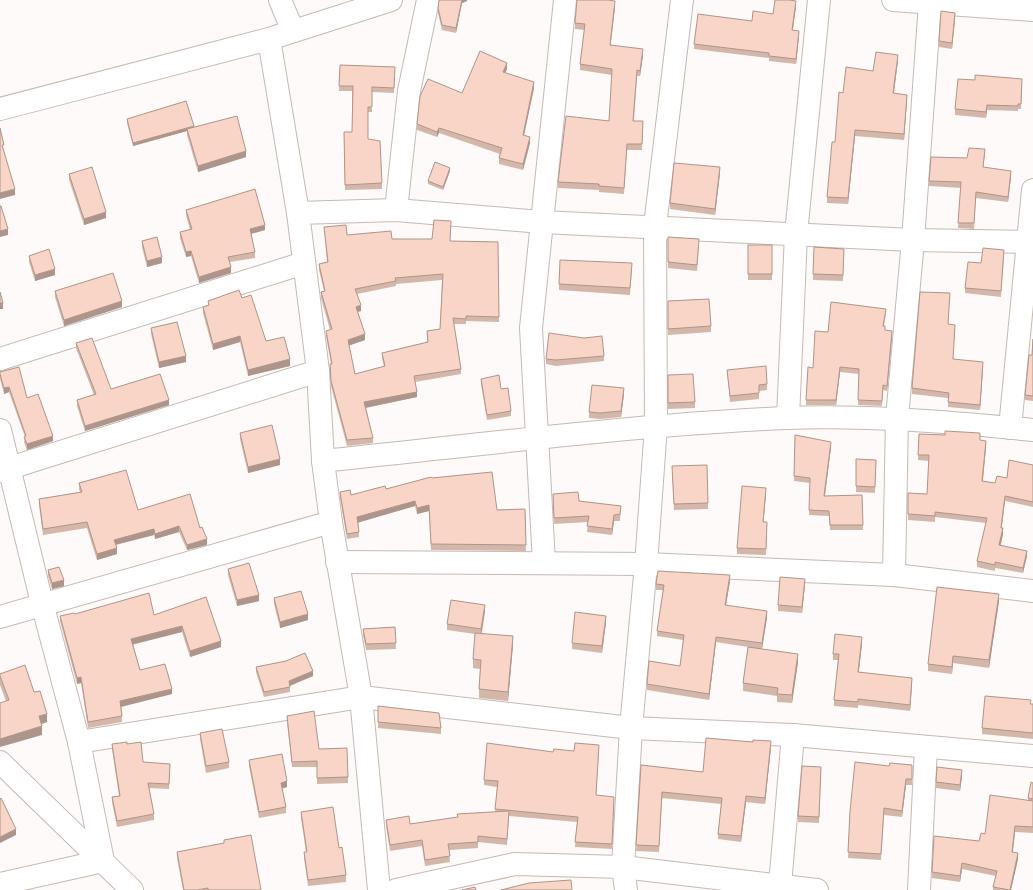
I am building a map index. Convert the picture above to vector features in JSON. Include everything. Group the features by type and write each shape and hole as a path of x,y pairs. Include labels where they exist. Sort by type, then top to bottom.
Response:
{"street":[{"path":"280,0 293,31"},
{"path":"0,109 269,40 391,0"},
{"path":"396,210 409,91 428,0"},
{"path":"544,563 536,439 532,328 565,0"},
{"path":"626,890 623,867 631,728 646,564 656,426 655,226 682,0"},
{"path":"788,418 796,234 819,0"},
{"path":"893,0 1033,10"},
{"path":"894,575 897,418 913,240 930,2"},
{"path":"269,40 298,213 318,371 323,461 331,522 361,697 378,890"},
{"path":"1010,428 1030,242 1033,190"},
{"path":"298,213 396,210 542,222 655,226 913,240 1030,242"},
{"path":"0,359 304,263"},
{"path":"5,469 318,371"},
{"path":"323,461 656,426 788,418 897,418 1033,430"},
{"path":"0,430 5,469 79,742 102,861"},
{"path":"0,617 331,522"},
{"path":"337,562 646,564 894,575 1033,591"},
{"path":"79,742 361,697 631,728 793,735 1033,756"},
{"path":"780,885 793,735"},
{"path":"919,890 926,746"},
{"path":"0,762 132,890"},
{"path":"0,884 102,861"},
{"path":"396,890 515,864 623,867 817,890"}],"building":[{"path":"439,0 462,0 456,28 442,25 438,8"},
{"path":"577,0 615,1 610,45 643,49 640,71 637,70 633,121 643,121 642,144 627,144 624,188 599,186 599,184 558,182 566,116 609,121 612,69 580,64 585,24 575,23"},
{"path":"775,0 796,1 792,30 799,31 796,59 769,56 769,53 694,44 698,14 752,21 753,11 773,14"},
{"path":"941,11 955,13 952,43 939,41"},
{"path":"480,51 507,63 503,72 534,82 523,135 530,137 523,164 499,158 502,148 439,128 437,132 417,124 420,96 428,79 462,93"},
{"path":"876,52 898,55 893,93 907,95 904,134 855,130 848,198 827,197 832,142 835,142 839,92 843,93 846,67 873,71"},
{"path":"340,65 395,67 394,88 372,87 372,107 368,107 368,139 380,141 382,183 345,185 344,132 352,132 353,86 339,86"},
{"path":"975,75 1022,79 1021,104 1018,104 1018,106 987,105 986,112 955,109 958,79 975,80"},
{"path":"186,101 194,126 133,143 127,119"},
{"path":"237,116 246,151 198,166 187,129"},
{"path":"0,128 4,145 2,145 15,189 0,193"},
{"path":"969,148 985,149 983,167 1011,171 1008,197 976,192 974,223 958,223 961,182 929,181 931,157 967,158"},
{"path":"435,162 450,168 443,187 428,181"},
{"path":"674,163 720,167 715,209 670,203"},
{"path":"92,167 106,212 84,219 69,174"},
{"path":"255,189 265,225 250,229 255,252 228,257 231,267 199,277 191,251 186,252 180,232 192,229 186,210"},
{"path":"0,206 8,229 0,231"},
{"path":"434,220 451,221 450,241 498,242 499,317 466,316 466,319 453,318 461,369 414,376 417,392 364,402 373,438 347,440 331,381 330,364 332,364 326,331 332,329 321,292 325,291 319,264 328,262 324,227 346,225 347,235 391,231 392,239 432,239","holes":["443,274 440,329 427,331 428,342 382,353 385,366 355,374 348,340 365,334 356,307 361,305 355,289 396,281 395,278"]},
{"path":"157,237 162,257 147,261 142,241"},
{"path":"668,237 699,239 697,265 668,262"},
{"path":"748,245 772,245 772,274 748,274"},
{"path":"814,247 844,249 843,275 813,274"},
{"path":"983,248 1004,250 1001,291 965,288 968,262 981,263"},
{"path":"49,249 55,269 35,275 29,256"},
{"path":"560,260 632,263 630,288 559,284"},
{"path":"113,273 122,301 64,320 55,291"},
{"path":"239,290 242,298 251,295 266,341 284,337 290,359 248,370 240,336 213,344 203,307 209,305 208,301"},
{"path":"0,292 3,303 0,303"},
{"path":"920,292 950,293 948,324 955,325 953,359 983,362 980,405 948,402 949,393 912,388"},
{"path":"709,299 711,326 668,329 668,301"},
{"path":"831,302 886,309 883,326 885,326 885,330 892,331 887,386 883,385 882,401 858,400 859,369 840,367 836,400 806,400 808,367 813,368 815,331 828,332"},
{"path":"177,322 186,356 159,362 151,328"},
{"path":"549,333 584,338 602,336 604,356 556,360 546,359"},
{"path":"92,338 111,389 160,374 169,400 85,426 77,400 96,394 76,343"},
{"path":"1033,339 1033,396 1025,395 1029,355 1032,355"},
{"path":"766,366 767,384 759,385 759,393 730,396 727,370"},
{"path":"19,367 27,398 38,394 53,436 27,444 24,437 26,436 9,387 4,388 0,374 0,372"},
{"path":"693,374 695,402 668,403 668,375"},
{"path":"499,375 501,389 508,388 511,411 487,415 481,379"},
{"path":"592,385 624,388 621,411 600,413 589,412"},
{"path":"272,425 280,459 248,467 240,433"},
{"path":"945,431 980,433 980,440 986,441 982,481 995,483 997,476 1007,478 1009,460 1033,465 1033,502 1005,496 1001,528 1003,528 999,545 1027,551 1023,568 995,562 995,565 977,561 987,518 935,512 935,516 908,514 908,493 927,494 929,455 918,455 919,434 945,435"},
{"path":"795,435 831,442 824,496 862,495 863,525 830,525 829,511 809,510 810,478 794,476"},
{"path":"856,459 876,460 875,487 856,486"},
{"path":"707,465 708,503 674,504 672,466"},
{"path":"126,470 138,510 190,494 200,528 202,527 207,539 187,545 179,526 155,534 154,529 114,540 117,548 97,554 87,522 43,529 39,499 82,492 79,483"},
{"path":"492,472 497,510 525,509 526,545 431,544 429,505 417,508 415,501 357,517 359,532 347,534 340,492 350,490 351,495 385,486 386,489 431,477"},
{"path":"742,486 766,488 763,522 767,522 766,549 737,548"},
{"path":"578,492 579,501 621,506 620,514 614,515 612,529 587,526 589,516 554,518 553,494"},
{"path":"249,563 259,595 237,600 228,569"},
{"path":"59,567 64,580 52,583 48,570"},
{"path":"658,571 730,575 725,605 767,611 762,643 716,637 709,694 647,684 649,661 680,666 684,635 657,631 664,585 656,584"},
{"path":"780,577 805,579 802,607 778,605"},
{"path":"937,587 999,594 989,660 953,656 952,667 928,664"},
{"path":"301,591 308,614 280,622 274,598"},
{"path":"149,593 154,615 206,597 221,641 190,651 182,626 131,639 140,670 165,664 172,689 120,701 122,716 88,722 81,677 77,678 60,616 75,614"},
{"path":"451,600 485,605 481,629 447,624"},
{"path":"575,612 606,616 602,646 572,643"},
{"path":"395,627 396,643 366,644 363,629"},
{"path":"475,633 513,636 508,692 479,689 481,660 473,659"},
{"path":"835,634 862,637 858,672 912,678 910,705 858,699 858,702 834,700 839,654 833,654"},
{"path":"748,647 798,654 792,695 777,694 778,688 743,683"},
{"path":"305,653 313,671 289,681 290,687 264,692 256,667 286,661"},
{"path":"25,665 34,692 40,691 47,714 39,716 42,726 0,739 0,703 9,700 0,674"},
{"path":"985,696 1031,700 1030,704 1033,704 1033,733 982,728"},
{"path":"378,706 439,713 441,728 378,722"},
{"path":"314,711 319,749 347,748 348,777 317,778 317,761 292,762 287,716"},
{"path":"222,729 229,762 206,766 200,733"},
{"path":"706,738 753,742 753,740 771,741 765,798 746,796 741,836 718,834 722,798 662,792 659,846 636,845 641,765 703,772"},
{"path":"127,742 127,744 141,742 143,762 170,764 169,784 148,783 154,814 117,821 112,797 120,796 112,744"},
{"path":"487,743 553,752 554,749 574,751 575,743 599,745 596,795 614,797 612,844 575,842 578,817 495,809 498,781 484,780"},
{"path":"282,754 287,781 281,783 286,807 259,812 249,760"},
{"path":"855,762 889,766 890,763 912,765 912,779 906,779 902,811 884,808 881,854 848,852"},
{"path":"802,766 821,767 819,817 798,816"},
{"path":"937,767 962,770 960,785 936,782"},
{"path":"1031,782 1033,783 1033,799 1028,798"},
{"path":"990,795 1033,801 1033,827 1015,826 1012,852 1018,853 1010,890 993,887 997,871 962,863 960,876 932,872 934,836 979,841 981,833 985,834"},
{"path":"1,798 16,829 0,837 0,799"},
{"path":"333,807 339,848 342,847 346,875 308,880 304,852 307,852 301,812"},
{"path":"509,811 507,839 478,836 478,842 448,844 450,856 425,860 422,840 390,845 386,820 409,816 410,824 458,817 457,814"},
{"path":"251,835 261,890 208,890 208,888 184,890 177,852 224,843 224,840"},
{"path":"571,880 572,890 501,890 529,883"},
{"path":"475,887 476,890 462,890"}]}
